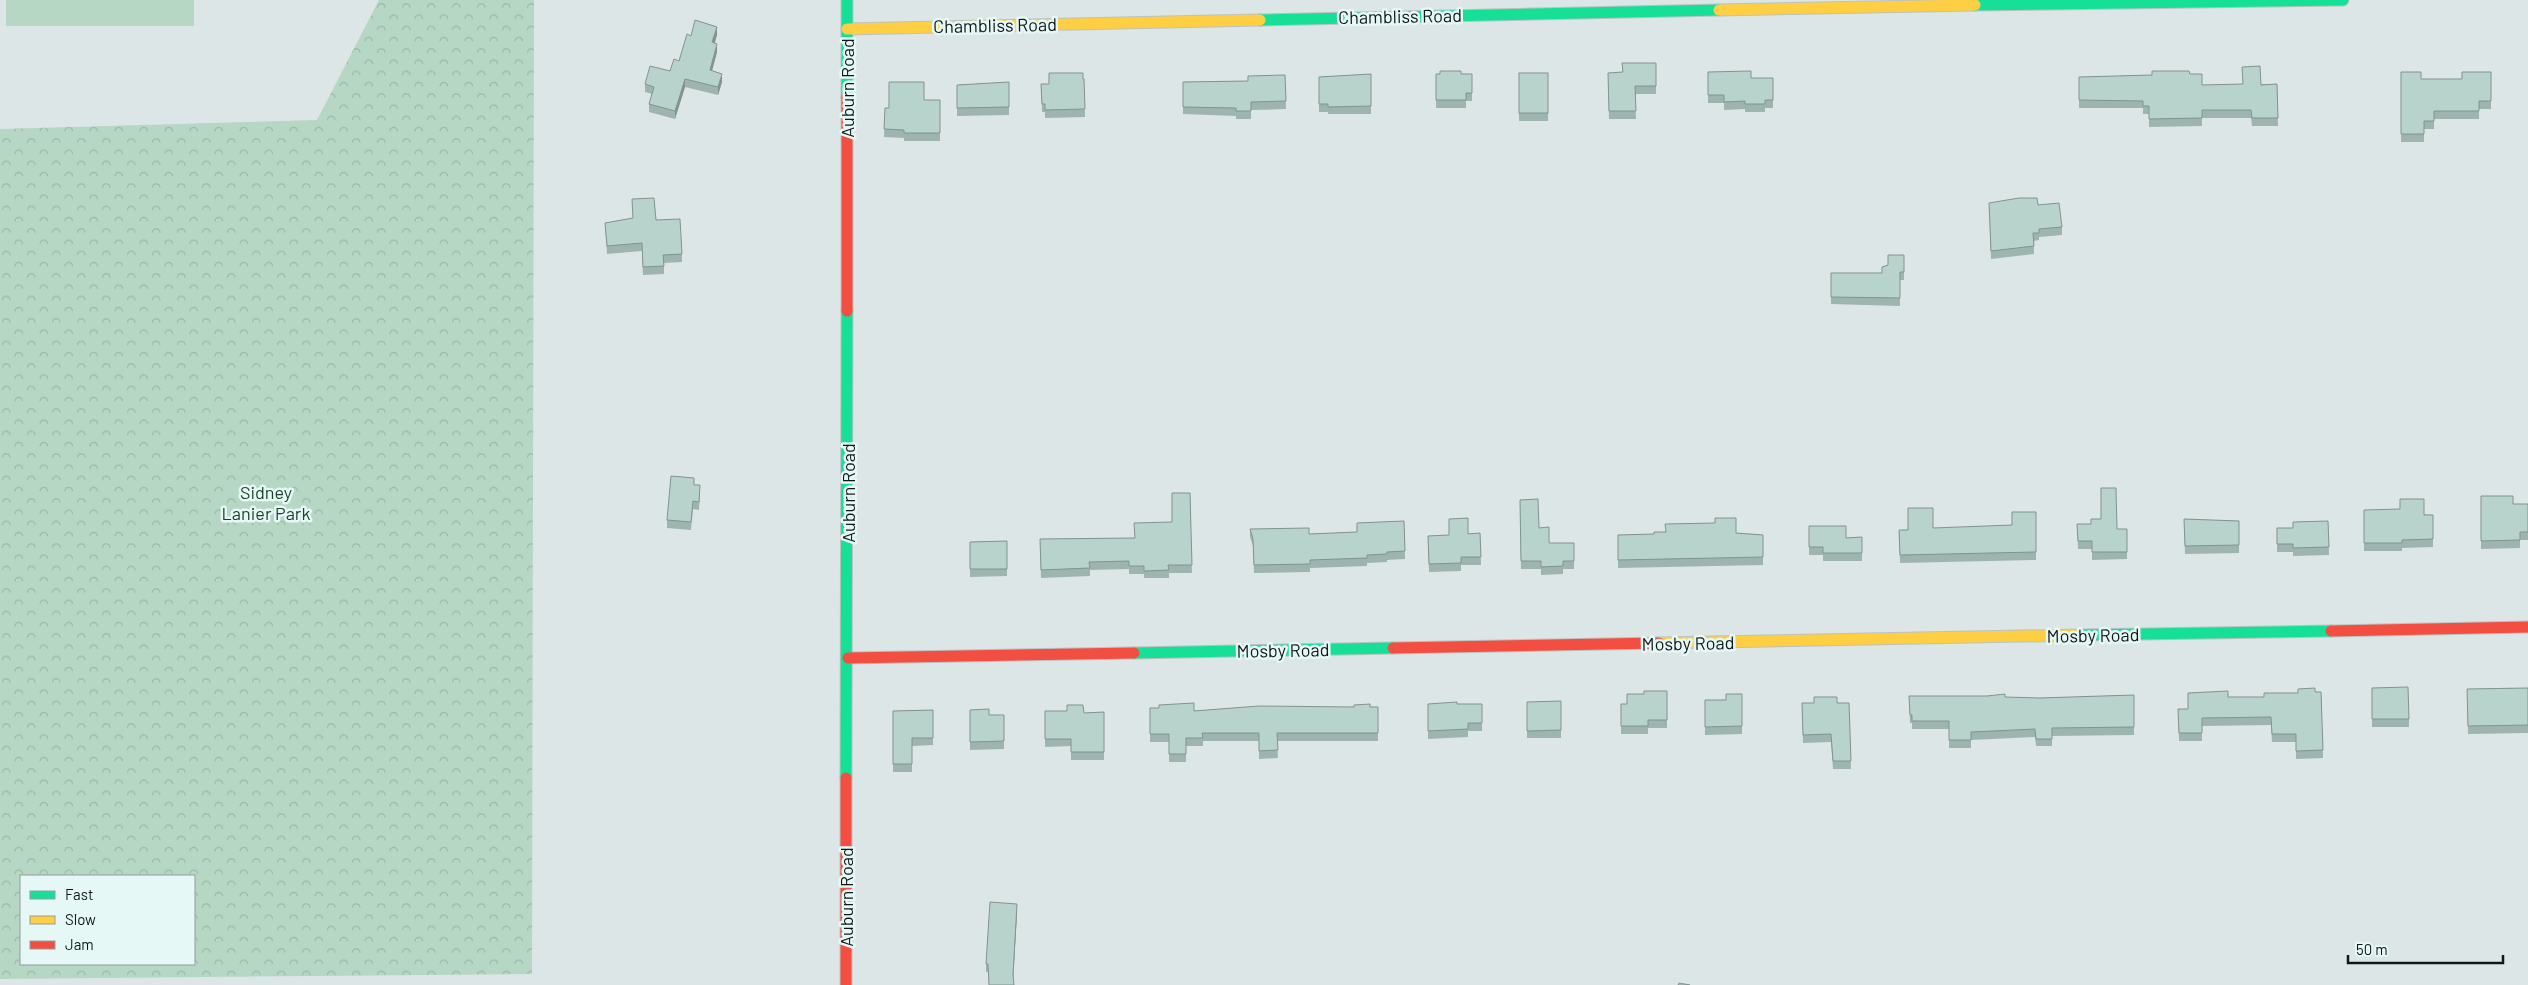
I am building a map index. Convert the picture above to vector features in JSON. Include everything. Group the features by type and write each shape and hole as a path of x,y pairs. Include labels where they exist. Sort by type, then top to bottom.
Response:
{"street":[{"name":"Auburn Road","path":"846,985 848,0"},
{"name":"Chambliss Road","path":"848,29 2034,3 2343,0"},
{"name":"Mosby Road","path":"848,658 2528,627"}],"green space":[{"path":"6,0 194,0 194,26 6,26"},
{"name":"Sidney Lanier Park","path":"379,0 534,0 532,974 0,979 0,129 317,120"}],"building":[{"path":"695,20 717,27 712,42 717,44 710,70 722,74 718,87 685,79 675,111 649,104 654,87 645,84 650,66 670,71 674,59 679,61 687,34 691,36"},
{"path":"1622,63 1656,63 1656,86 1635,86 1636,111 1609,111 1608,73 1623,72"},
{"path":"2260,66 2261,85 2277,84 2278,118 2252,118 2251,110 2202,110 2202,118 2149,119 2149,106 2143,106 2143,101 2079,100 2079,77 2152,75 2152,71 2189,71 2190,74 2202,74 2202,85 2243,84 2242,67"},
{"path":"1440,71 1461,71 1461,74 1472,74 1472,93 1466,93 1466,100 1436,100 1436,74 1440,74"},
{"path":"1751,71 1751,78 1773,78 1773,100 1765,100 1765,104 1745,104 1745,101 1724,102 1724,95 1708,95 1708,72"},
{"path":"2401,72 2421,72 2421,79 2462,79 2462,72 2491,72 2491,101 2479,101 2479,111 2434,111 2434,121 2424,121 2424,134 2401,134"},
{"path":"1049,73 1083,73 1085,109 1045,110 1045,104 1042,104 1041,84 1049,84"},
{"path":"1519,73 1548,73 1548,113 1519,113"},
{"path":"1371,74 1371,106 1328,107 1328,104 1319,104 1319,77"},
{"path":"1285,75 1286,101 1251,102 1251,111 1236,111 1236,108 1183,107 1183,82 1248,81 1248,76"},
{"path":"889,82 924,82 924,100 940,100 940,133 904,133 904,130 884,129 885,108 889,108"},
{"path":"1009,82 1009,107 957,108 957,85"},
{"path":"654,198 656,220 680,219 682,254 663,255 664,266 643,267 642,243 607,246 605,223 633,218 632,199"},
{"path":"2019,198 2037,198 2038,205 2059,203 2062,227 2039,229 2039,233 2033,233 2034,246 1991,251 1989,203"},
{"path":"1888,255 1904,255 1904,272 1900,272 1900,298 1831,297 1831,273 1882,273 1882,267 1888,265"},
{"path":"671,476 694,478 694,485 700,485 699,502 693,501 691,522 667,520"},
{"path":"2101,488 2116,488 2117,529 2127,529 2127,552 2092,552 2092,541 2078,541 2077,524 2091,524 2091,519 2101,519"},
{"path":"1172,493 1190,493 1192,565 1168,565 1169,570 1144,571 1144,566 1129,566 1129,561 1089,562 1090,568 1041,570 1040,539 1135,538 1134,523 1172,522"},
{"path":"2481,496 2513,496 2513,504 2528,504 2528,532 2520,532 2520,540 2481,541"},
{"path":"1538,499 1539,528 1549,527 1549,543 1574,543 1574,561 1563,561 1563,566 1541,567 1541,561 1521,561 1520,500"},
{"path":"2400,499 2424,499 2424,515 2433,515 2433,539 2402,540 2402,543 2364,543 2364,510 2400,509"},
{"path":"1908,508 1933,508 1933,528 2012,525 2012,512 2036,512 2036,552 1900,555 1899,530 1908,530"},
{"path":"1468,518 1468,534 1480,533 1481,557 1461,557 1461,563 1429,564 1428,536 1449,535 1449,519"},
{"path":"1715,518 1736,518 1736,533 1763,535 1763,557 1618,560 1618,535 1666,532 1665,524 1715,523"},
{"path":"2184,519 2239,521 2239,545 2185,546"},
{"path":"1404,521 1405,551 1367,555 1367,558 1310,560 1310,564 1254,565 1253,539 1250,529 1309,528 1309,534 1357,532 1357,523"},
{"path":"2328,521 2329,547 2293,548 2293,544 2277,544 2277,528 2293,528 2293,522"},
{"path":"1809,526 1846,526 1846,538 1862,537 1862,553 1823,553 1823,547 1809,547"},
{"path":"1007,541 1007,569 970,569 970,542"},
{"path":"2408,687 2409,719 2372,719 2372,688"},
{"path":"2315,688 2315,692 2321,692 2323,750 2296,751 2296,734 2272,734 2271,717 2202,718 2202,733 2179,733 2178,709 2188,709 2188,693 2228,691 2228,697 2264,697 2264,693 2298,693 2298,689"},
{"path":"2528,688 2528,725 2468,726 2467,689"},
{"path":"1644,691 1667,691 1667,720 1648,720 1648,726 1621,726 1621,704 1627,704 1627,694 1644,694"},
{"path":"1726,694 1742,694 1742,726 1705,727 1705,700 1726,700"},
{"path":"2005,694 2005,697 2039,698 2134,695 2134,727 2052,728 2052,739 2036,739 2035,729 1971,732 1971,740 1949,740 1949,721 1912,721 1912,715 1910,715 1909,696 1987,696"},
{"path":"1814,697 1837,697 1837,703 1849,703 1851,761 1833,761 1831,734 1803,735 1802,703 1814,703"},
{"path":"1561,701 1561,730 1527,731 1527,702"},
{"path":"1457,702 1457,704 1482,704 1482,723 1468,723 1468,729 1428,731 1428,704"},
{"path":"1194,703 1194,711 1259,706 1354,707 1354,705 1370,704 1370,707 1378,707 1378,733 1277,733 1278,750 1259,751 1259,733 1202,733 1203,738 1186,738 1186,754 1169,754 1169,734 1150,734 1150,708 1159,708 1159,705"},
{"path":"1067,705 1083,705 1084,713 1104,712 1104,752 1071,752 1071,739 1045,739 1045,711 1067,711"},
{"path":"989,709 989,715 1004,715 1004,741 970,742 970,710"},
{"path":"933,710 933,738 912,738 912,764 893,764 893,711"},
{"path":"990,902 1017,904 1014,985 989,985 988,964 986,964"}],"traffic: fast":[{"path":"847,0 847,97"},
{"path":"1975,5 2343,0"},
{"path":"1260,20 1719,10"},
{"path":"846,778 847,311"},
{"path":"2079,635 2331,631"},
{"path":"1134,653 1393,648"}],"traffic: slow":[{"path":"1719,10 1975,5"},
{"path":"847,29 1260,20"},
{"path":"1659,643 2079,635"}],"traffic: jam":[{"path":"847,97 847,311"},
{"path":"2331,631 2528,627"},
{"path":"1393,648 1659,643"},
{"path":"848,658 1134,653"},
{"path":"846,778 846,985"}]}
